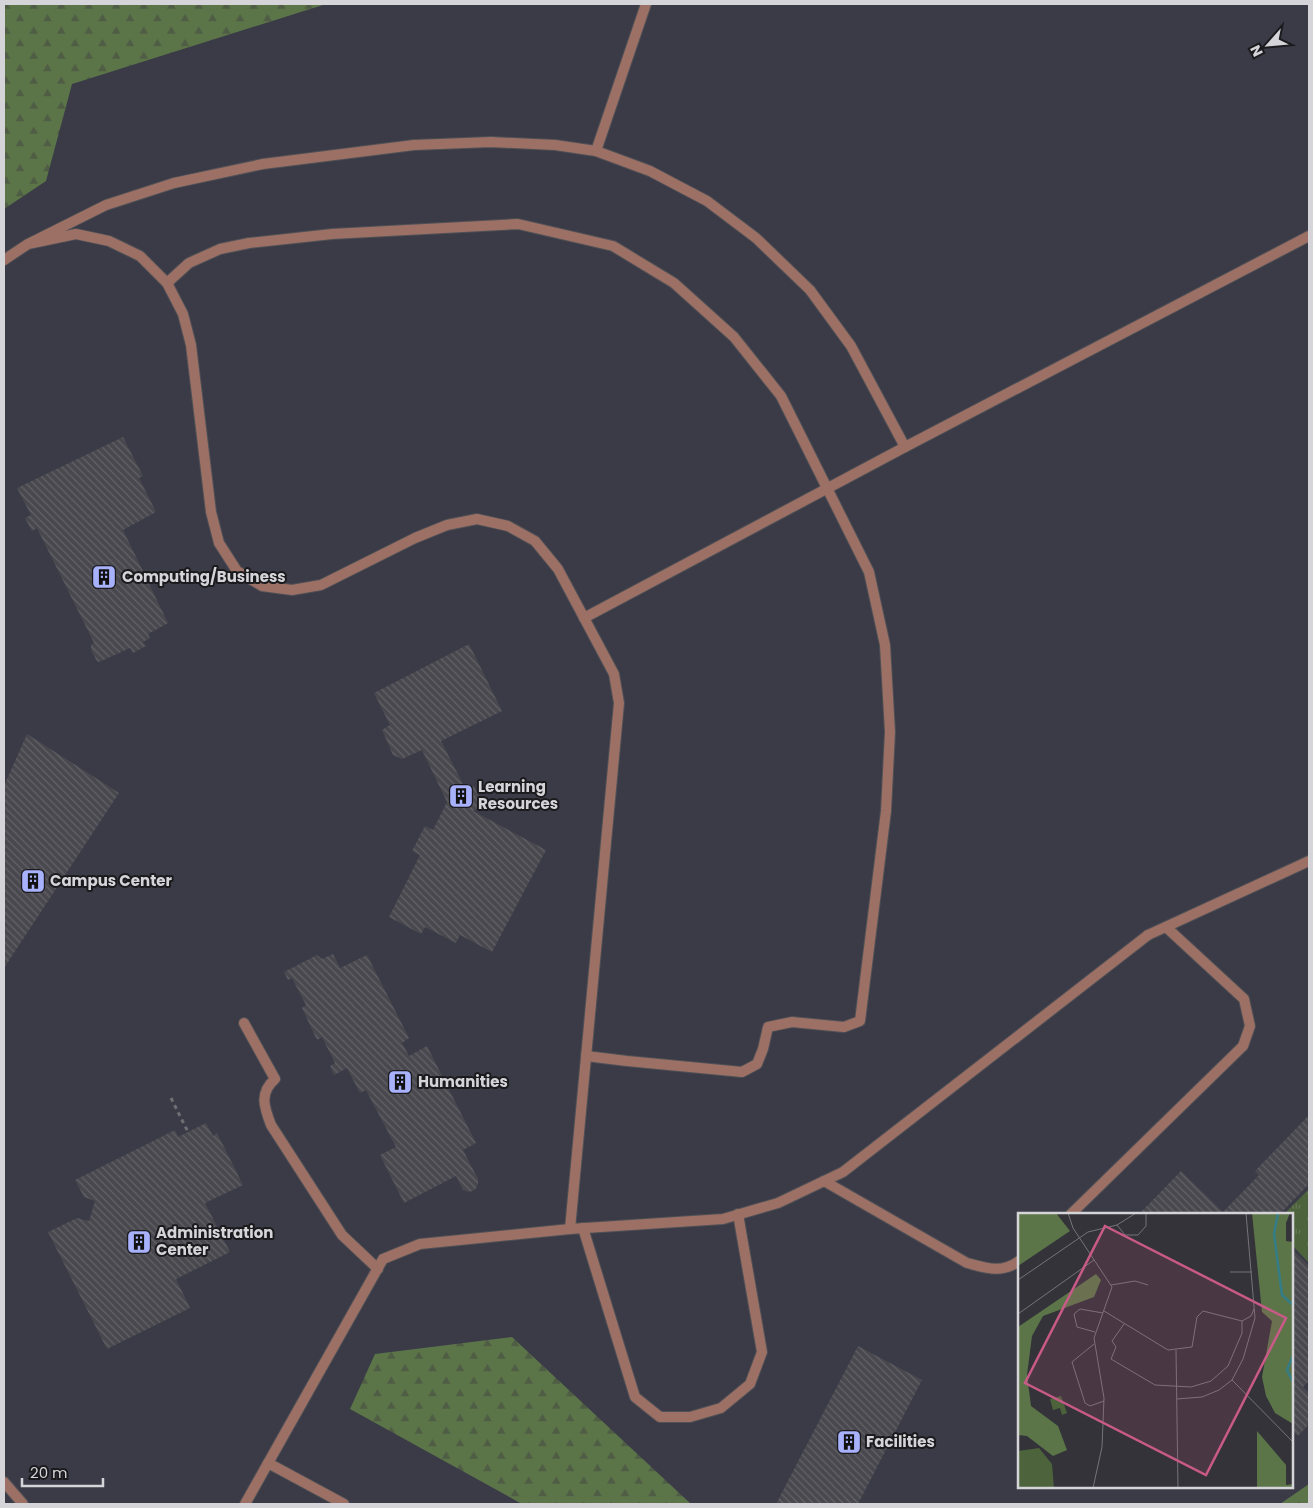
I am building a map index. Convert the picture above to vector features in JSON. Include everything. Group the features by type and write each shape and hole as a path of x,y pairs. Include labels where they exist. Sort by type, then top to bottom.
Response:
{"street":[{"path":"596,151 646,4"},
{"path":"4,260 28,244 106,205 174,183 262,164 414,146 491,142 554,145 596,151 650,171 707,201 756,238 810,290 851,346 905,446"},
{"path":"167,283 189,263 220,249 249,243 332,234 518,224 613,246 674,283 734,337 781,396 869,572 884,645 890,732 886,811 860,1021 844,1027 792,1022 768,1027 757,1064 742,1072 586,1056"},
{"path":"28,244 76,234 109,241 140,256 167,283 183,314 191,345 210,512 218,543 237,571 262,586 292,590 321,585 415,538 447,525 477,519 508,526 535,541 558,569 614,674 619,703 570,1229"},
{"path":"584,618 905,446 1309,236"},
{"path":"245,1504 383,1259 420,1244 570,1229 723,1219 778,1203 843,1172 1148,935 1309,861"},
{"path":"1072,1213 1243,1046 1250,1026 1244,999 1166,927"},
{"path":"244,1023 275,1079 268,1086 264,1097 266,1112 271,1125 342,1235 378,1269"},
{"path":"824,1181 967,1263 993,1270 1018,1262"},
{"path":"583,1228 636,1397 660,1417 690,1418 721,1408 750,1384 762,1352 738,1214"},
{"path":"268,1463 344,1504"},
{"path":"4,1482 23,1504"}],"path":[{"path":"171,1098 188,1132"}],"shaded area":[{"path":"4,4 1309,4 1309,1504 4,1504"}],"green space":[{"path":"4,4 326,4 72,84 46,181 4,209"},
{"path":"1309,1189 1309,1263 1293,1246 1293,1213 1285,1213"},
{"path":"512,1337 691,1504 522,1504 350,1409 375,1354"},
{"path":"1309,1484 1309,1504 1280,1504"}],"building":[{"name":"Computing/Business","path":"123,437 143,476 139,478 156,512 123,530 168,623 148,634 150,638 143,642 146,646 133,653 130,648 99,662 91,650 91,645 94,643 37,528 32,531 25,518 31,515 17,488"},
{"name":"Learning Resources","path":"469,644 502,711 441,741 466,790 474,786 483,806 473,811 546,850 492,952 460,935 456,943 425,927 421,934 389,917 420,855 412,851 425,826 433,830 447,802 422,750 402,759 393,755 382,730 390,725 374,693"},
{"name":"Campus Center","path":"27,734 119,793 4,968 4,786"},
{"name":"Humanities","path":"333,954 340,968 367,955 409,1038 402,1043 409,1056 427,1046 476,1143 463,1150 478,1179 475,1190 469,1192 463,1190 456,1176 404,1203 380,1155 396,1147 366,1090 360,1093 347,1068 334,1075 330,1066 335,1063 322,1037 317,1040 302,1008 306,1005 292,978 288,980 284,972 317,955 322,959"},
{"path":"1309,1115 1309,1184 1281,1213 1140,1213 1181,1171 1223,1212 1259,1175 1255,1171"},
{"name":"Administration Center","path":"206,1123 213,1136 217,1133 243,1185 205,1203 230,1252 176,1279 190,1308 107,1349 48,1232 77,1218 89,1221 95,1201 84,1197 75,1180 175,1130 178,1137"},
{"path":"1293,1250 1309,1266 1309,1381 1303,1387 1309,1393 1309,1424 1298,1436 1293,1431"},
{"name":"Facilities","path":"858,1346 922,1380 858,1504 776,1504"}],"place":[{"name":"Computing/Business","path":"104,577"},
{"name":"Learning Resources","path":"461,796"},
{"name":"Campus Center","path":"33,881"},
{"name":"Humanities","path":"400,1082"},
{"name":"Administration Center","path":"139,1242"},
{"name":"Facilities","path":"849,1442"}]}
